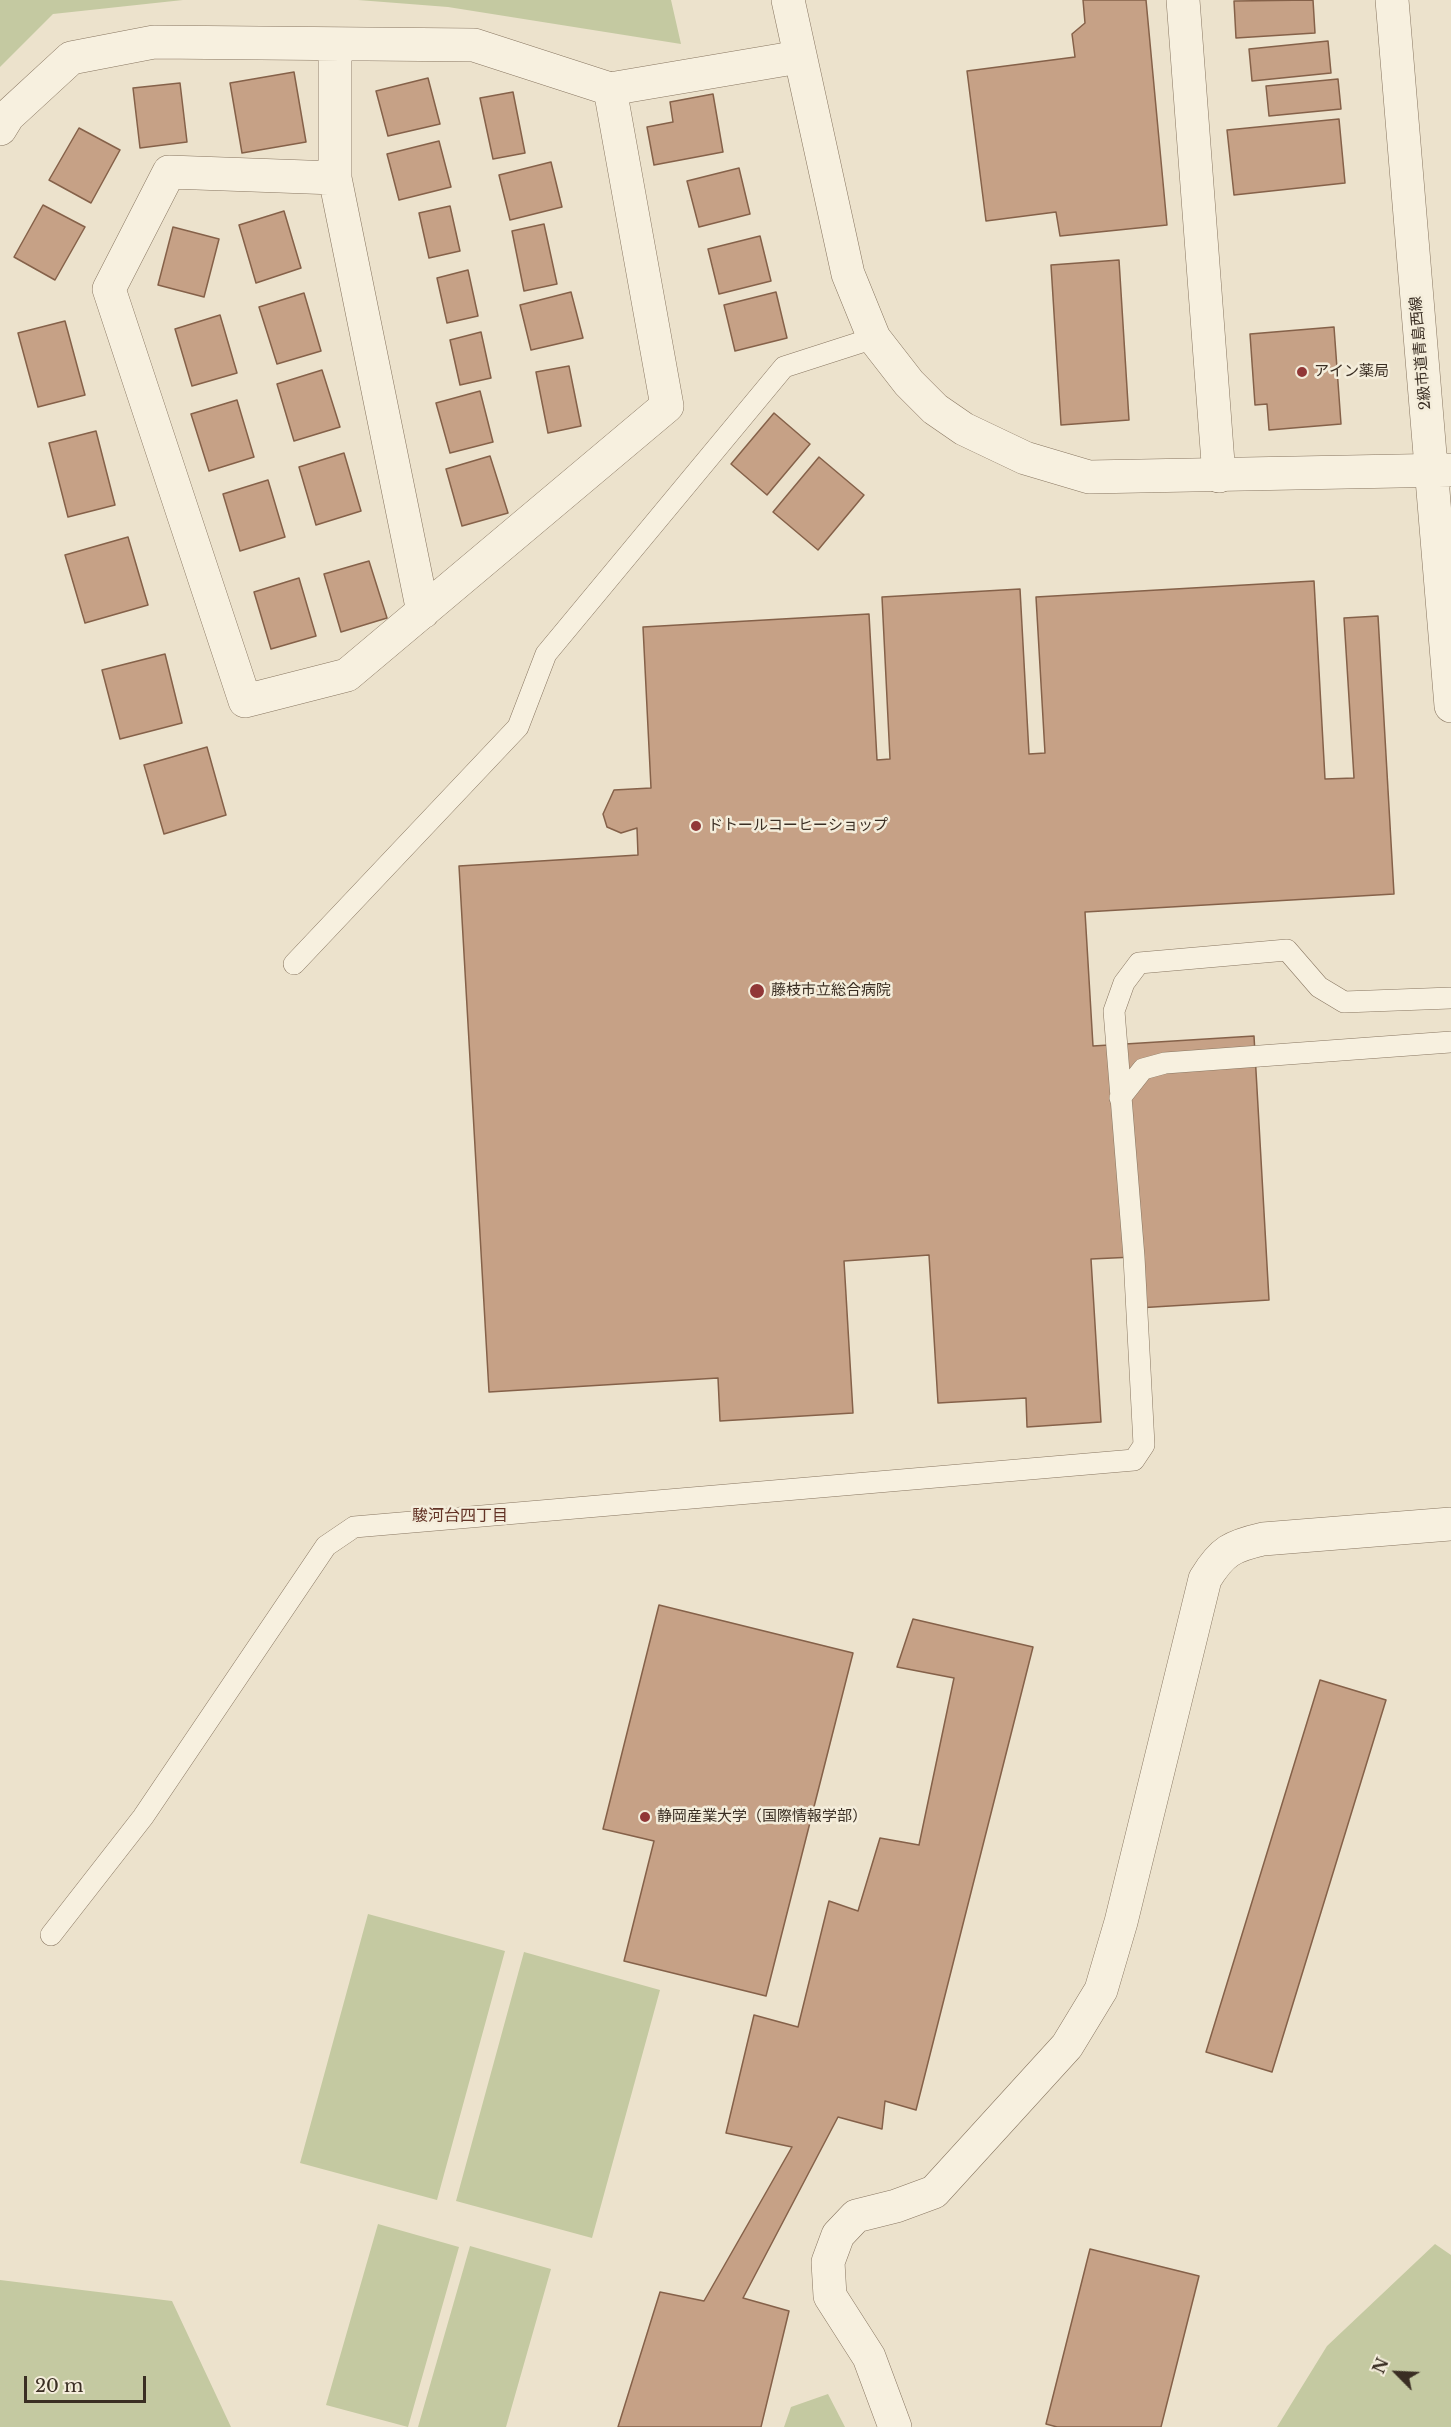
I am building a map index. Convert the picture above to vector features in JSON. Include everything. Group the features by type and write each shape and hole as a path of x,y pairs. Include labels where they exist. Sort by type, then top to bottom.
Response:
{"street":[{"path":"788,0 848,274 874,338 909,383 935,409 974,435 1025,458 1064,472 1089,477 1441,471"},
{"path":"1183,0 1219,476"},
{"name":"2級市道青島西線","path":"1392,0 1441,471 1451,706"},
{"path":"0,129 8,116 70,58 154,42 474,45 610,89 799,57"},
{"path":"335,45 335,178 423,612"},
{"path":"335,178 169,172 109,290 245,701 348,675 667,406 610,89"},
{"path":"896,2427 869,2357 830,2296 828,2262 838,2235 856,2216 896,2206 934,2192 1067,2046 1101,1990 1121,1922 1205,1579 1217,1560 1236,1545 1263,1539 1451,1524"}],"lane":[{"path":"294,964 518,728 546,654 784,368 874,338"},
{"path":"51,1935 143,1817 326,1546 354,1527 1134,1460 1144,1444 1134,1257 1114,1011 1124,983 1139,963 1287,950 1319,987 1344,1002 1451,998"},
{"path":"1120,1098 1143,1068 1166,1063 1451,1042"}],"green space":[{"path":"0,0 183,0 53,14 0,67"},
{"path":"358,0 671,0 681,44 448,7"},
{"path":"368,1914 505,1951 437,2200 300,2163"},
{"path":"524,1952 660,1990 592,2238 456,2201"},
{"path":"378,2224 459,2247 408,2427 326,2405"},
{"path":"1435,2244 1451,2255 1451,2427 1277,2427 1327,2346"},
{"path":"470,2246 551,2269 506,2427 418,2427"},
{"path":"0,2280 172,2301 231,2427 0,2427"},
{"path":"828,2394 845,2427 784,2427 791,2407"}],"building":[{"path":"1083,0 1146,0 1167,225 1060,236 1056,212 986,221 967,71 1075,57 1072,34 1085,23"},
{"path":"1313,0 1315,33 1236,38 1234,1"},
{"path":"1328,41 1331,73 1252,81 1249,49"},
{"path":"294,72 306,142 242,153 230,83"},
{"path":"428,78 440,124 388,136 376,91"},
{"path":"1338,79 1341,109 1269,116 1266,86"},
{"path":"180,83 187,142 140,148 133,88"},
{"path":"513,92 525,153 493,159 480,98"},
{"path":"713,94 723,152 654,165 647,127 673,122 670,102"},
{"path":"1339,119 1345,183 1234,195 1227,130"},
{"path":"79,128 120,150 91,203 49,180"},
{"path":"439,141 451,187 399,200 387,154"},
{"path":"551,162 562,207 510,220 499,175"},
{"path":"739,168 750,214 699,227 687,181"},
{"path":"43,205 85,227 55,280 14,257"},
{"path":"450,206 460,251 429,258 419,213"},
{"path":"284,211 301,268 256,283 239,225"},
{"path":"544,224 557,284 524,291 512,231"},
{"path":"173,227 219,239 204,297 158,285"},
{"path":"760,236 771,281 719,294 708,249"},
{"path":"1119,260 1129,420 1061,425 1051,265"},
{"path":"468,270 478,316 447,323 437,278"},
{"path":"571,292 583,338 531,350 520,305"},
{"path":"776,292 787,338 735,351 724,305"},
{"path":"304,293 321,351 277,364 259,307"},
{"path":"220,315 237,373 192,386 175,329"},
{"path":"65,321 85,395 38,407 18,333"},
{"path":"1334,327 1341,424 1269,430 1267,404 1255,405 1250,334"},
{"path":"481,332 491,378 460,385 450,340"},
{"path":"569,366 581,426 548,433 536,372"},
{"path":"322,370 340,427 294,441 277,384"},
{"path":"480,391 493,442 450,453 436,403"},
{"path":"237,400 254,457 209,471 191,414"},
{"path":"774,413 810,444 767,495 731,464"},
{"path":"96,431 115,505 68,517 49,443"},
{"path":"344,453 361,511 316,525 299,467"},
{"path":"490,456 508,513 462,526 446,469"},
{"path":"819,457 864,495 818,550 773,512"},
{"path":"268,480 285,537 240,551 223,494"},
{"path":"128,537 148,605 85,623 65,555"},
{"path":"369,561 387,618 341,632 324,574"},
{"path":"299,578 316,636 271,649 254,592"},
{"path":"1314,581 1325,779 1354,778 1344,618 1378,616 1394,894 1085,912 1093,1046 1254,1036 1269,1300 1137,1308 1134,1257 1091,1259 1101,1422 1027,1427 1026,1398 938,1403 929,1255 844,1261 853,1413 720,1421 718,1378 489,1392 459,866 638,855 637,828 621,833 607,827 603,814 614,790 651,788 643,627 869,614 877,760 890,759 882,597 1020,589 1029,754 1045,753 1036,597"},
{"path":"165,654 182,723 120,739 102,670"},
{"path":"207,747 226,815 164,834 144,765"},
{"path":"659,1605 853,1653 766,1996 624,1961 654,1841 603,1829"},
{"path":"913,1619 1033,1647 916,2110 885,2101 882,2129 838,2117 743,2298 789,2311 761,2427 618,2427 660,2292 704,2301 792,2147 726,2133 754,2015 798,2027 829,1901 858,1911 880,1838 919,1845 954,1678 897,1667"},
{"path":"1320,1680 1386,1700 1272,2072 1206,2052"},
{"path":"1090,2249 1199,2276 1161,2427 1057,2427 1046,2424"}],"place":[{"name":"アイン薬局","path":"1302,372"},
{"name":"ドトールコーヒーショップ","path":"696,826"},
{"name":"藤枝市立総合病院","path":"757,991"},
{"name":"静岡産業大学（国際情報学部）","path":"645,1817"}],"district":[{"name":"駿河台四丁目","path":"460,1516"}]}
